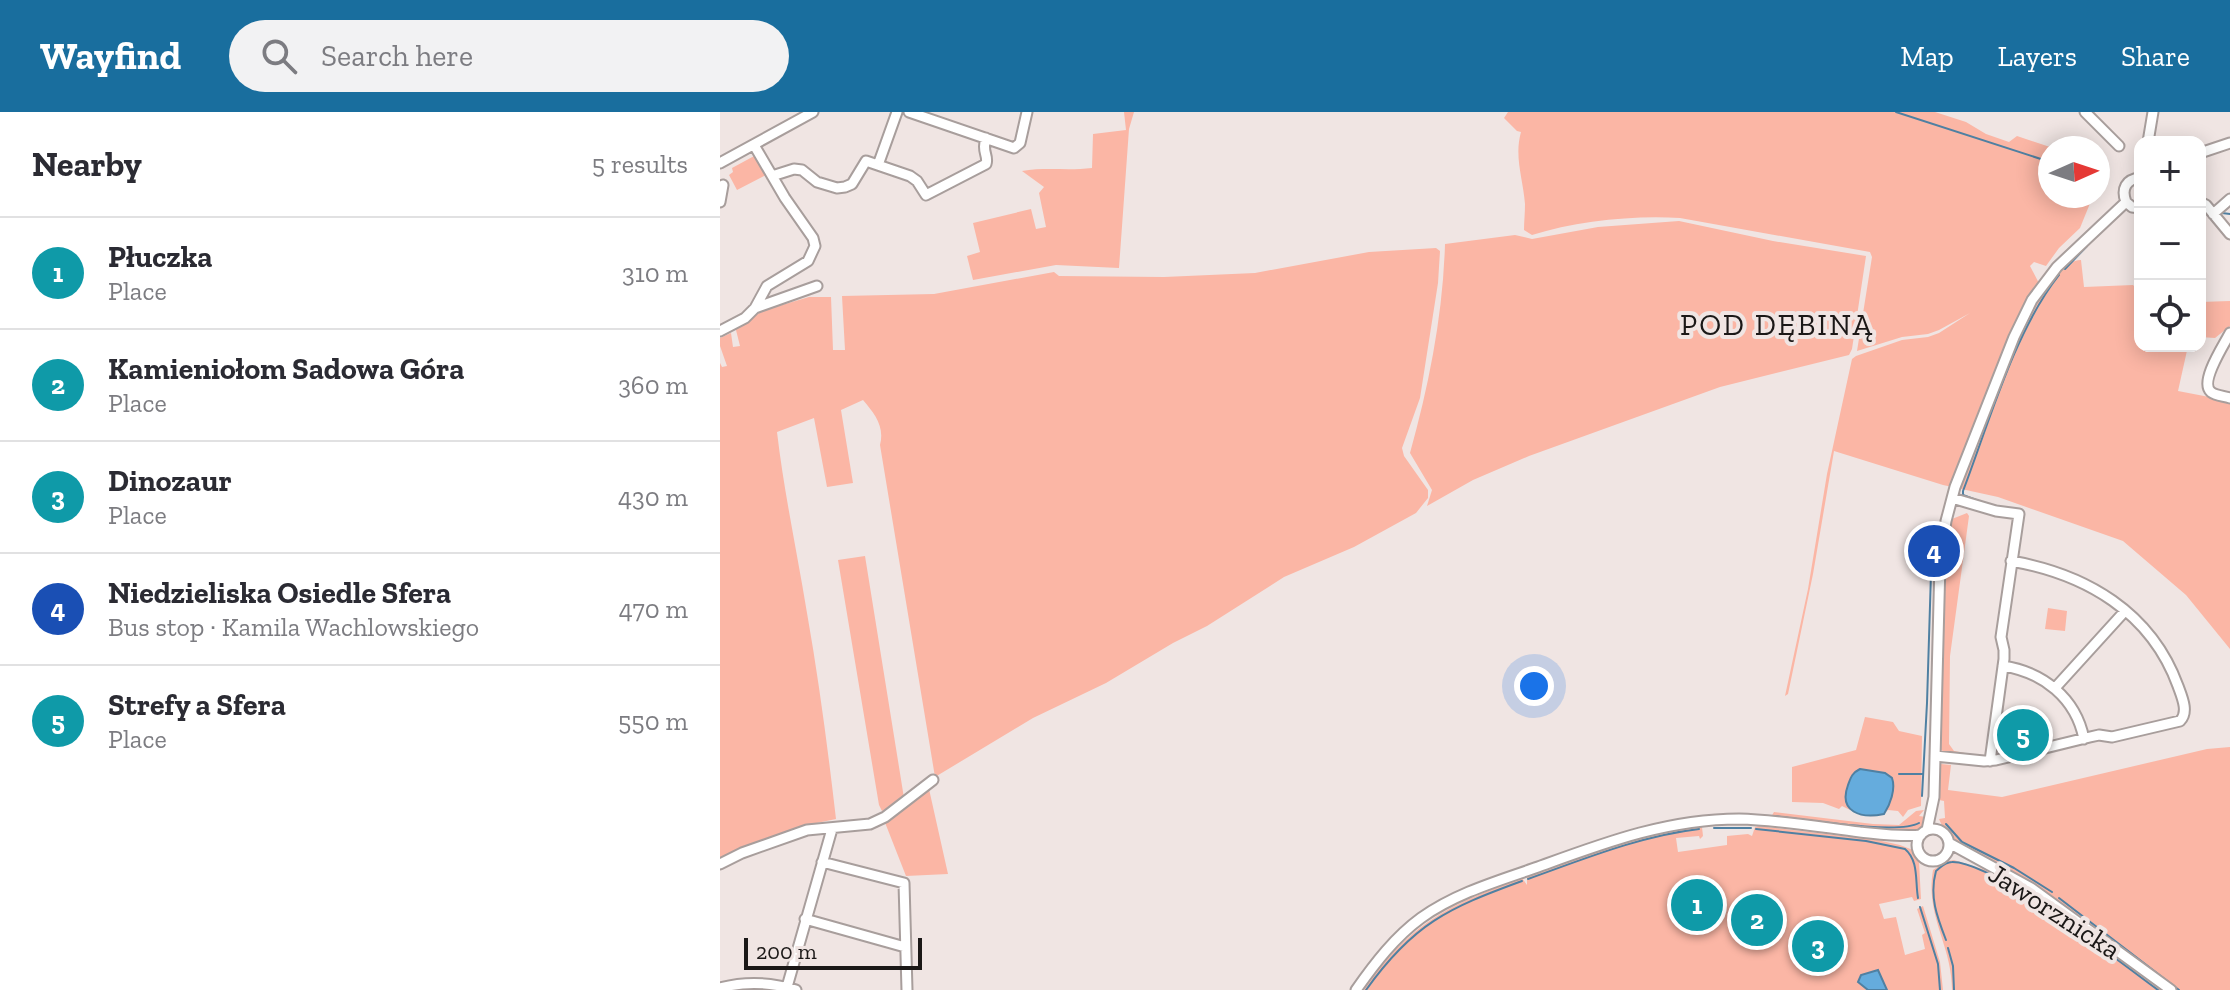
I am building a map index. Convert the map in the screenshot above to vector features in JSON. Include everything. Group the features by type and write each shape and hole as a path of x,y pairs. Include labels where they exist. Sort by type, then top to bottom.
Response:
{"street":[{"path":"720,163 812,112"},
{"path":"878,165 897,112"},
{"path":"909,112 1014,148 1017,147 1027,112"},
{"path":"2085,112 2119,146"},
{"path":"2149,136 2153,112"},
{"path":"772,176 794,169 802,170 817,182 837,188 852,184 866,161 910,176 926,195 986,164 983,148 986,138"},
{"path":"2206,151 2230,143"},
{"path":"720,331 745,318 755,308 767,286 808,261 815,246 813,238 798,219 754,145"},
{"path":"2134,179 2126,184 2123,193 2126,202 2134,207"},
{"path":"720,202 724,185"},
{"path":"2213,214 2229,200"},
{"path":"1887,835 1917,846 1921,855 1929,860 1945,855 1949,843 1940,830 1934,797 1940,562 1952,498 2003,364 2032,300 2057,267 2126,202"},
{"path":"2206,205 2230,234"},
{"path":"2206,212 2213,214"},
{"path":"755,308 817,286"},
{"path":"2230,333 2207,381 2213,394 2230,398"},
{"path":"1952,498 1996,511 2019,514 2001,637 2003,666 1990,761"},
{"path":"1935,756 1990,761 2099,735 2112,737 2180,721 2185,717 2178,687 2165,660 2153,641 2125,611 2080,580 2052,569 2011,561"},
{"path":"2055,688 2125,611"},
{"path":"2003,666 2029,672 2055,688 2076,716 2084,739"},
{"path":"720,864 801,832 863,826 885,817 933,780"},
{"path":"1917,846 1934,797"},
{"path":"1356,990 1399,937 1441,905 1493,882 1632,834 1683,823 1740,819 1887,835 1940,830"},
{"path":"720,988 755,983 791,989 805,919 832,829"},
{"name":"Jaworznicka","path":"1949,843 2031,888 2171,990"},
{"name":"Jaworznicka","path":"1945,855 1978,861"},
{"path":"822,862 904,883 907,990"},
{"path":"805,919 905,947"}],"shaded area":[{"path":"1124,112 1134,112 1129,129 1119,268 1056,265 973,280 967,256 980,252 973,223 1031,209 1036,229 1046,227 1039,193 1044,187 1022,171 1092,168 1093,134 1126,130"},
{"path":"1508,112 1935,112 2009,142 2017,136 2038,143 2038,208 2088,208 2080,228 2046,266 2034,262 2030,266 2043,291 2065,267 2081,260 2084,287 2133,285 2134,352 2187,352 2178,391 2230,401 2230,649 2186,595 2123,541 1998,497 1943,485 1834,451 1813,574 1788,694 1785,696 1852,359 1902,340 1939,333 1970,313 1928,334 1902,337 1857,351 1872,257 1870,252 1680,218 1605,220 1532,235 1524,230 1525,204 1518,150 1521,132 1504,118"},
{"path":"756,155 766,175 737,190 729,175 733,172 732,168"},
{"path":"1679,221 1866,256 1849,355 1720,387 1529,456 1473,480 1427,506 1432,490 1410,453 1434,349 1445,244 1515,235 1532,239 1598,227"},
{"path":"1436,248 1440,251 1438,283 1420,398 1402,448 1404,456 1428,490 1428,498 1416,513 1354,547 1284,577 1207,626 1106,683 1033,718 935,777 878,420 863,400 841,410 853,483 827,487 814,418 777,432 815,664 836,819 802,826 720,862 720,363 722,367 727,366 720,338 731,333 733,347 740,346 735,326 765,310 809,297 831,297 833,350 845,350 842,296 934,294 1054,272 1059,276 1164,277 1255,273 1369,252"},
{"path":"2230,301 2230,326 2215,338 2206,337 2206,302"},
{"path":"1967,513 1950,656 1949,744 1954,751 1981,758 1940,749 1945,558 1952,519"},
{"path":"865,556 904,798 882,811 838,560"},
{"path":"2048,608 2067,611 2065,631 2045,629"},
{"path":"1865,717 1893,722 1899,731 1922,736 1921,806 1908,810 1903,817 1898,811 1888,810 1871,816 1842,806 1839,809 1823,803 1792,802 1792,767 1856,750"},
{"path":"2230,747 2230,990 2176,990 2061,903 1950,840 1939,819 1945,818 1944,801 1939,800 1941,764 1951,765 1948,790 2002,797 2207,749"},
{"path":"929,789 948,874 906,876 884,820"},
{"path":"1924,810 1919,816 1926,817 1922,826 1908,833 1771,817 1774,812 1899,825 1916,811"},
{"path":"1702,827 1703,836 1700,839 1699,836 1676,838 1678,852 1727,845 1727,836 1752,836 1755,827 1877,840 1913,850 1919,862 1921,899 1914,901 1912,897 1879,904 1884,919 1896,917 1905,955 1925,949 1922,935 1925,933 1917,909 1923,906 1940,962 1943,990 1363,990 1397,948 1432,919 1495,888 1522,878 1527,885 1527,876 1638,837"},
{"path":"1954,860 1992,872 2040,901 2161,990 1952,990 1948,959 1935,916 1932,887 1933,870"}],"water":[{"path":"1860,769 1885,773 1892,778 1892,797 1884,814 1860,814 1846,802 1848,785"},
{"path":"1878,970 1887,990 1868,990 1858,982 1861,975"}],"waterway":[{"path":"1896,112 2038,158"},
{"path":"2222,213 2230,214"},
{"path":"2065,269 2087,246"},
{"path":"1979,501 1963,495 1963,491 2016,350 2043,298 2059,275"},
{"path":"1922,796 1931,573"},
{"path":"1899,774 1922,774"},
{"path":"1773,816 1871,827 1919,823"},
{"path":"1946,824 1962,842 2014,868 2052,892"},
{"path":"1714,828 1751,828"},
{"path":"1528,879 1634,843 1699,829"},
{"path":"1756,829 1866,841 1905,849 1913,859 1918,898"},
{"path":"1946,940 1937,915 1933,889 1936,871 1952,862 1971,866 2025,895 2158,990"},
{"path":"1366,990 1400,949 1434,921 1473,900 1522,881"},
{"path":"2059,898 2179,990"},
{"path":"1920,907 1938,964 1940,990"},
{"path":"1948,948 1953,966 1954,990"}],"place":[{"name":"Niedzieliska Osiedle Sfera","path":"1934,551"},
{"name":"Strefy a Sfera","path":"2023,735"},
{"name":"Płuczka","path":"1697,905"},
{"name":"Kamieniołom Sadowa Góra","path":"1757,920"},
{"name":"Dinozaur","path":"1818,946"}],"district":[{"name":"POD DĘBINĄ","path":"1777,325"}]}
